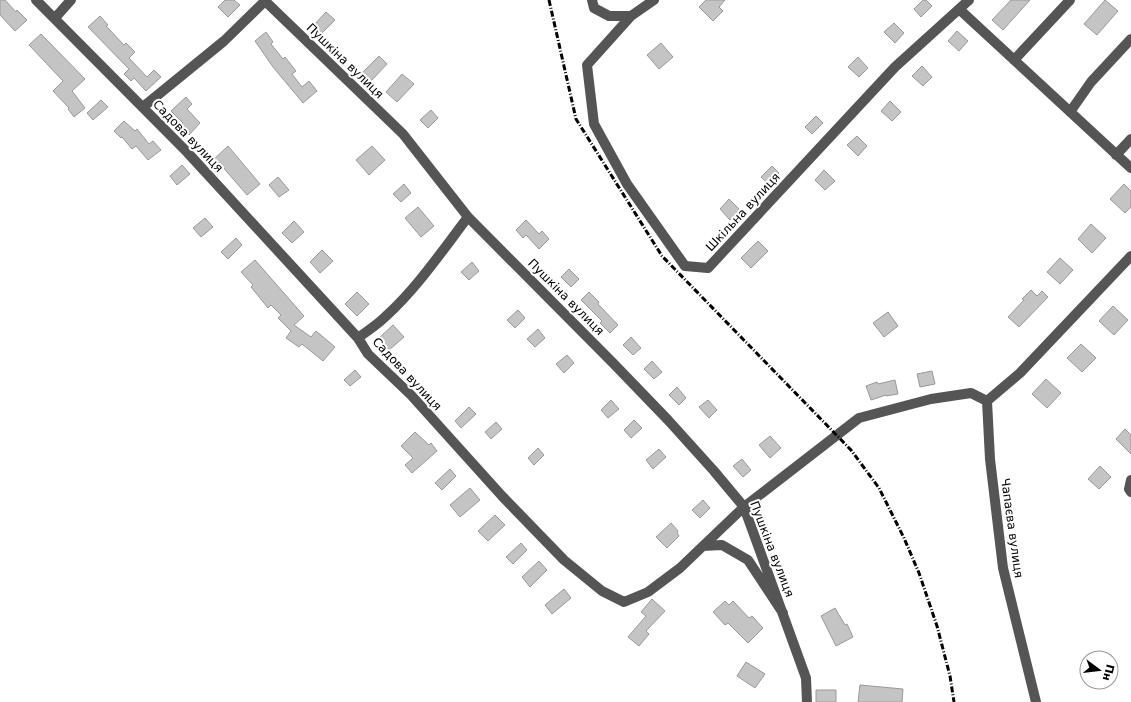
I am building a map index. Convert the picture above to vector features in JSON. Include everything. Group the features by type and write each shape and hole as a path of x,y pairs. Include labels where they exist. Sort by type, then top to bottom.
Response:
{"street":[{"name":"Садова вулиця","path":"36,0 187,152 358,338 368,354 411,396 502,496 564,560 602,591 624,602 648,592 680,568 744,506"},
{"path":"55,18 71,0"},
{"path":"143,107 224,41 264,0"},
{"name":"Пушкіна вулиця","path":"264,0 403,134 468,217 636,386 744,506 794,649 806,678 807,702"},
{"path":"592,0 594,8 609,16 631,16 652,1"},
{"name":"Шкільна вулиця","path":"631,16 587,65 594,124 627,184 685,266 708,268 895,67 969,0"},
{"path":"1014,60 1070,0"},
{"path":"959,9 1131,168"},
{"path":"1070,112 1091,82 1131,39"},
{"path":"1116,155 1131,139"},
{"path":"358,338 384,318 408,294 468,217"},
{"path":"744,506 859,418 930,399 971,393 987,402 1020,373 1131,256"},
{"name":"Чапаєва вулиця","path":"987,402 990,459 1003,568 1036,702"},
{"path":"1131,480 1129,489 1131,492"},
{"path":"703,546 722,545 748,560 782,613"}],"building":[{"path":"0,0 5,0 16,12 17,10 27,20 15,31 0,15"},
{"path":"225,0 234,0 240,5 228,17 218,7"},
{"path":"706,0 725,0 719,7 723,11 713,21 699,7"},
{"path":"923,0 926,0 932,6 921,17 914,9"},
{"path":"1011,0 1030,0 1003,30 992,20"},
{"path":"1105,0 1118,11 1097,35 1084,24"},
{"path":"326,12 335,20 321,34 313,26"},
{"path":"100,16 108,25 106,26 124,45 126,43 135,52 129,58 147,77 154,70 161,77 146,91 134,78 131,81 124,74 129,69 88,27"},
{"path":"894,23 904,33 895,43 884,32"},
{"path":"957,31 968,41 959,51 948,41"},
{"path":"266,32 273,42 271,44 283,59 285,57 296,71 292,74 302,87 309,81 317,91 303,103 273,67 255,41"},
{"path":"41,34 85,79 72,91 85,108 74,117 68,109 69,108 53,91 63,81 29,45"},
{"path":"661,43 673,57 659,69 647,55"},
{"path":"379,56 387,64 371,81 362,73"},
{"path":"858,57 868,68 859,77 848,67"},
{"path":"922,66 932,77 923,86 912,76"},
{"path":"402,74 414,84 397,102 386,92"},
{"path":"186,97 192,104 187,109 200,123 189,135 180,126 183,123 171,111"},
{"path":"101,100 108,107 93,120 87,113"},
{"path":"890,101 901,112 892,121 881,111"},
{"path":"431,110 438,118 428,128 420,120"},
{"path":"816,116 823,123 812,134 805,127"},
{"path":"124,121 135,131 137,129 149,144 153,141 161,150 148,160 136,146 132,149 122,137 121,138 114,131"},
{"path":"857,136 867,146 858,156 847,145"},
{"path":"228,146 260,184 247,195 221,165 220,167 213,160"},
{"path":"372,146 385,160 369,175 356,160"},
{"path":"182,165 190,174 177,185 170,176"},
{"path":"772,166 779,173 768,184 761,177"},
{"path":"824,170 835,181 825,190 815,180"},
{"path":"278,177 289,190 279,197 269,185"},
{"path":"404,184 411,193 401,202 393,194"},
{"path":"1124,184 1131,191 1131,207 1125,213 1110,199"},
{"path":"729,199 740,210 730,220 720,209"},
{"path":"418,207 434,226 421,237 405,218"},
{"path":"205,218 213,227 201,237 193,228"},
{"path":"526,220 539,234 542,231 549,239 539,249 526,235 523,238 516,230"},
{"path":"294,221 304,232 292,243 282,233"},
{"path":"1091,224 1106,238 1092,253 1078,239"},
{"path":"236,238 242,245 228,259 221,252"},
{"path":"758,241 768,251 751,268 741,258"},
{"path":"322,250 333,261 320,273 310,262"},
{"path":"1060,258 1073,270 1060,284 1047,272"},
{"path":"255,260 304,316 294,325 311,337 316,331 335,347 323,361 302,344 299,347 286,338 291,331 278,318 281,315 271,305 268,308 251,287 253,285 241,272"},
{"path":"472,262 479,271 469,280 461,272"},
{"path":"569,269 579,279 571,287 561,277"},
{"path":"1031,290 1037,296 1042,291 1048,297 1019,327 1008,317"},
{"path":"357,292 369,304 357,316 345,304"},
{"path":"589,292 618,325 610,333 600,323 602,321 581,300"},
{"path":"1113,306 1128,320 1114,335 1099,321"},
{"path":"518,310 525,318 515,328 507,320"},
{"path":"888,312 898,326 884,337 873,323"},
{"path":"393,325 404,337 389,350 379,338"},
{"path":"538,329 545,338 535,347 527,339"},
{"path":"631,337 641,348 633,355 623,345"},
{"path":"1081,344 1096,358 1082,372 1067,358"},
{"path":"567,355 574,363 564,373 556,364"},
{"path":"652,361 662,372 654,379 644,369"},
{"path":"355,370 361,377 350,386 344,380"},
{"path":"932,371 935,384 920,387 917,374"},
{"path":"1046,379 1061,393 1047,408 1032,394"},
{"path":"895,380 898,394 886,395 871,400 866,386 877,382 878,384"},
{"path":"677,387 686,398 679,405 669,395"},
{"path":"611,400 619,409 608,418 601,410"},
{"path":"708,400 717,410 709,418 699,407"},
{"path":"469,407 476,414 461,428 455,421"},
{"path":"634,420 642,428 631,438 624,430"},
{"path":"496,422 502,429 491,439 485,432"},
{"path":"1125,429 1131,435 1131,454 1116,439"},
{"path":"415,432 429,445 431,443 437,451 412,473 405,465 413,458 401,446"},
{"path":"770,436 781,448 770,458 759,445"},
{"path":"538,448 544,455 534,465 528,458"},
{"path":"659,449 666,457 653,469 646,460"},
{"path":"742,459 751,470 743,477 733,466"},
{"path":"1100,466 1111,477 1099,489 1088,479"},
{"path":"450,469 456,476 442,490 435,483"},
{"path":"470,488 480,500 460,517 450,505"},
{"path":"703,500 710,508 700,518 692,510"},
{"path":"495,515 505,525 488,541 478,531"},
{"path":"671,523 678,531 677,533 679,536 667,548 656,537"},
{"path":"521,543 527,550 513,564 506,557"},
{"path":"539,561 547,570 530,587 522,577"},
{"path":"564,589 571,598 552,614 545,605"},
{"path":"652,599 665,611 646,631 649,634 639,646 628,637 646,616 641,612"},
{"path":"725,601 729,605 733,601 749,618 752,616 763,628 748,643 728,623 725,625 713,612"},
{"path":"835,608 845,625 847,624 853,637 836,646 821,616"},
{"path":"746,662 765,674 755,688 737,676"},
{"path":"860,685 903,689 902,702 858,702"},
{"path":"816,690 836,690 836,702 816,702"}],"railway":[{"path":"549,0 576,119 662,256 851,450 879,488 904,538 919,573 937,626 950,676 954,702"}]}
